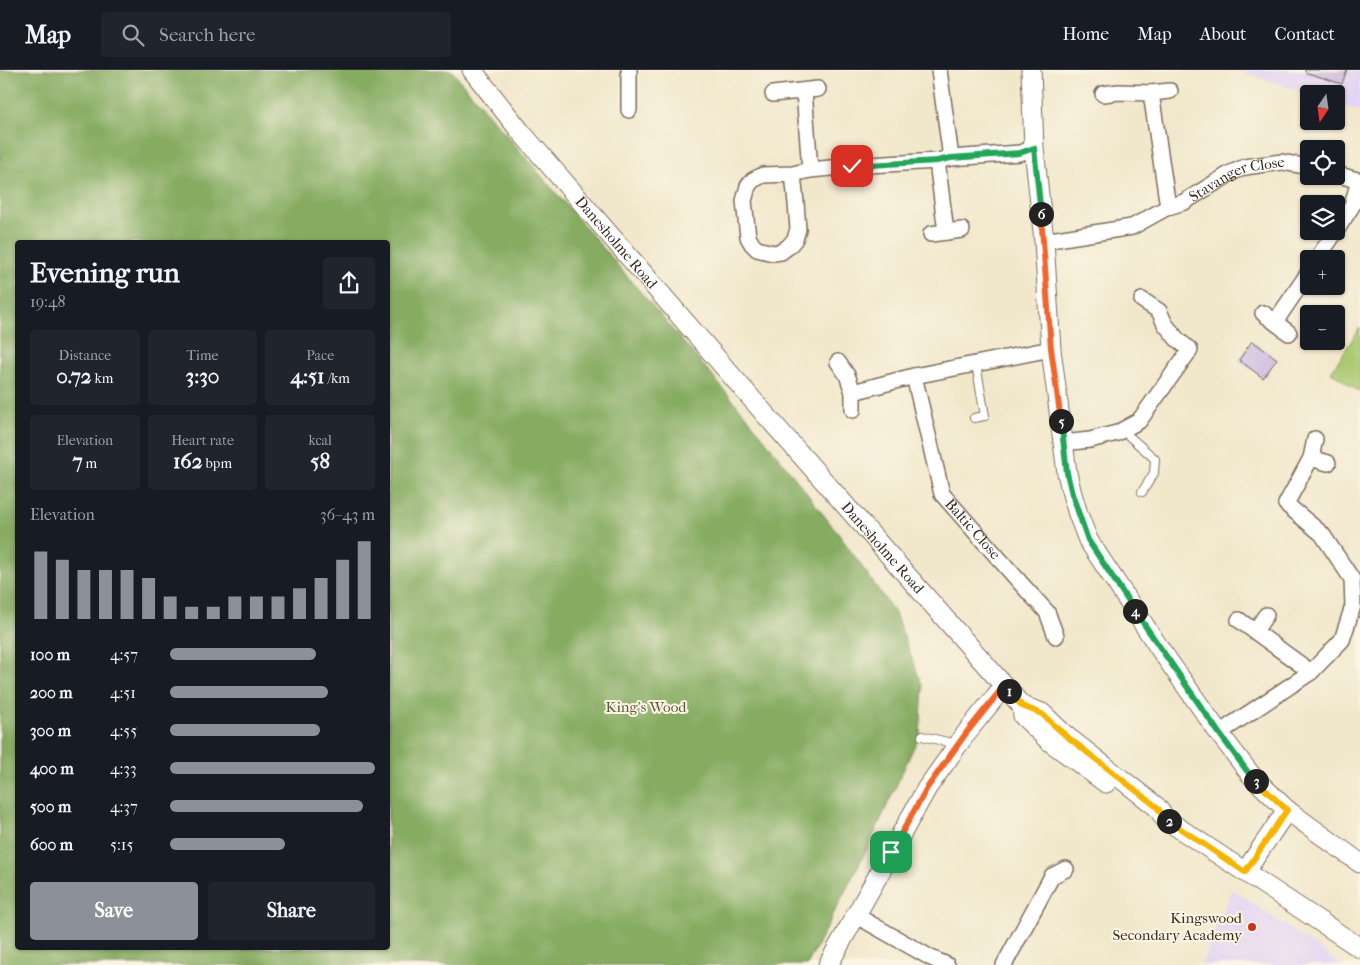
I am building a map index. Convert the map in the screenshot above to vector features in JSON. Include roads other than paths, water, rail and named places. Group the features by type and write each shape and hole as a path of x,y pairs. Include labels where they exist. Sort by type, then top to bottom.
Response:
{"street":[{"name":"Danesholme Road","path":"472,70 520,131 757,405 1022,706 1042,714 1065,735 1157,807 1165,819 1360,948"},
{"path":"629,70 629,110"},
{"path":"939,70 944,160 939,233 962,230"},
{"path":"1031,70 1034,148 1044,241 1051,348 1067,473 1072,494 1088,540 1165,655 1250,775 1287,810 1360,863"},
{"path":"773,94 811,90 810,170"},
{"path":"1103,94 1170,91"},
{"name":"Stavanger Close","path":"1151,92 1168,207"},
{"path":"793,174 798,229 795,239 781,252 773,253 757,249 748,236 744,201 748,186 753,180 763,175 793,174 810,170 1020,153 1034,148"},
{"name":"Stavanger Close","path":"1044,241 1132,228 1168,207 1184,202 1231,173 1245,167 1282,162 1300,165"},
{"path":"1345,176 1360,180 1352,206 1345,217"},
{"path":"1289,333 1269,318 1300,282"},
{"path":"1064,443 1090,440 1117,433 1139,421 1190,350 1165,324 1159,311 1142,300"},
{"path":"853,392 914,376 1051,348"},
{"path":"838,362 847,374 853,392 853,410"},
{"name":"Baltic Close","path":"914,376 942,494 1047,612 1056,636"},
{"path":"1219,733 1311,672 1342,640 1353,606 1356,579 1322,534 1286,504 1311,458 1315,439"},
{"path":"1311,458 1328,463"},
{"path":"1255,631 1266,615"},
{"path":"1239,620 1311,672"},
{"path":"828,965 927,788 1004,686"},
{"path":"1245,872 1287,810"},
{"path":"1004,965 1052,876 1066,869"},
{"path":"855,915 947,965"}],"lane":[{"path":"974,418 985,416 976,364"},
{"path":"1122,430 1155,459 1154,473 1142,492"},
{"path":"922,736 958,745"}],"place":[{"name":"Kingswood Secondary Academy","path":"1252,927"}],"park label":[{"name":"King's Wood","path":"646,707"}]}
